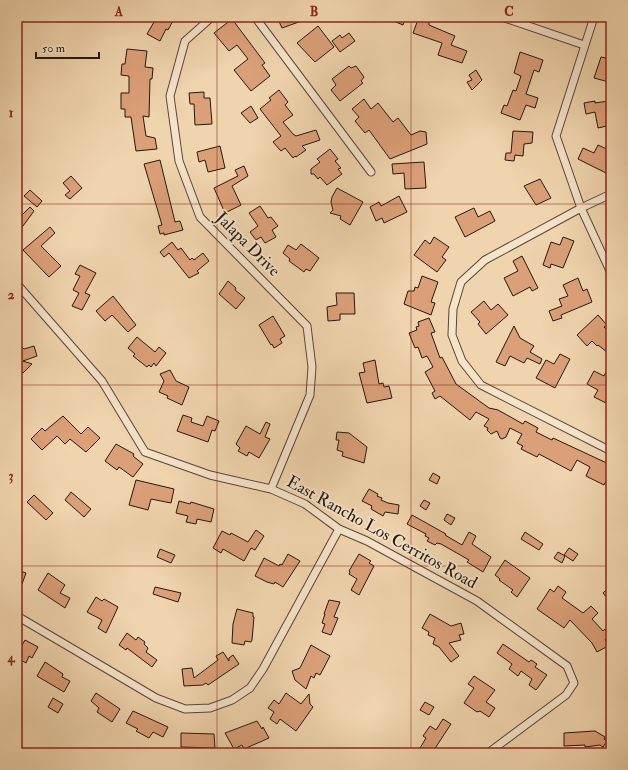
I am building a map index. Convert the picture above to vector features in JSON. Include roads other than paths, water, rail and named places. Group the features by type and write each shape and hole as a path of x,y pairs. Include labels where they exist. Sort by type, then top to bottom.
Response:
{"street":[{"name":"Jalapa Drive","path":"212,17 185,42 170,96 179,161 200,217 307,326 312,367 310,395 271,489"},
{"path":"255,17 371,172"},
{"path":"502,17 584,45"},
{"path":"594,17 556,136 581,208 611,273"},
{"path":"611,194 581,208 485,260 461,282 453,309 452,336 462,361 481,385 611,451"},
{"name":"East Rancho Los Cerritos Road","path":"17,284 102,381 145,452 210,475 271,489 305,504 339,529 368,541 477,601 567,666 574,683 566,695 488,753"},
{"path":"17,616 156,698 184,710 210,708 232,700 250,688 263,669 339,529"}]}
